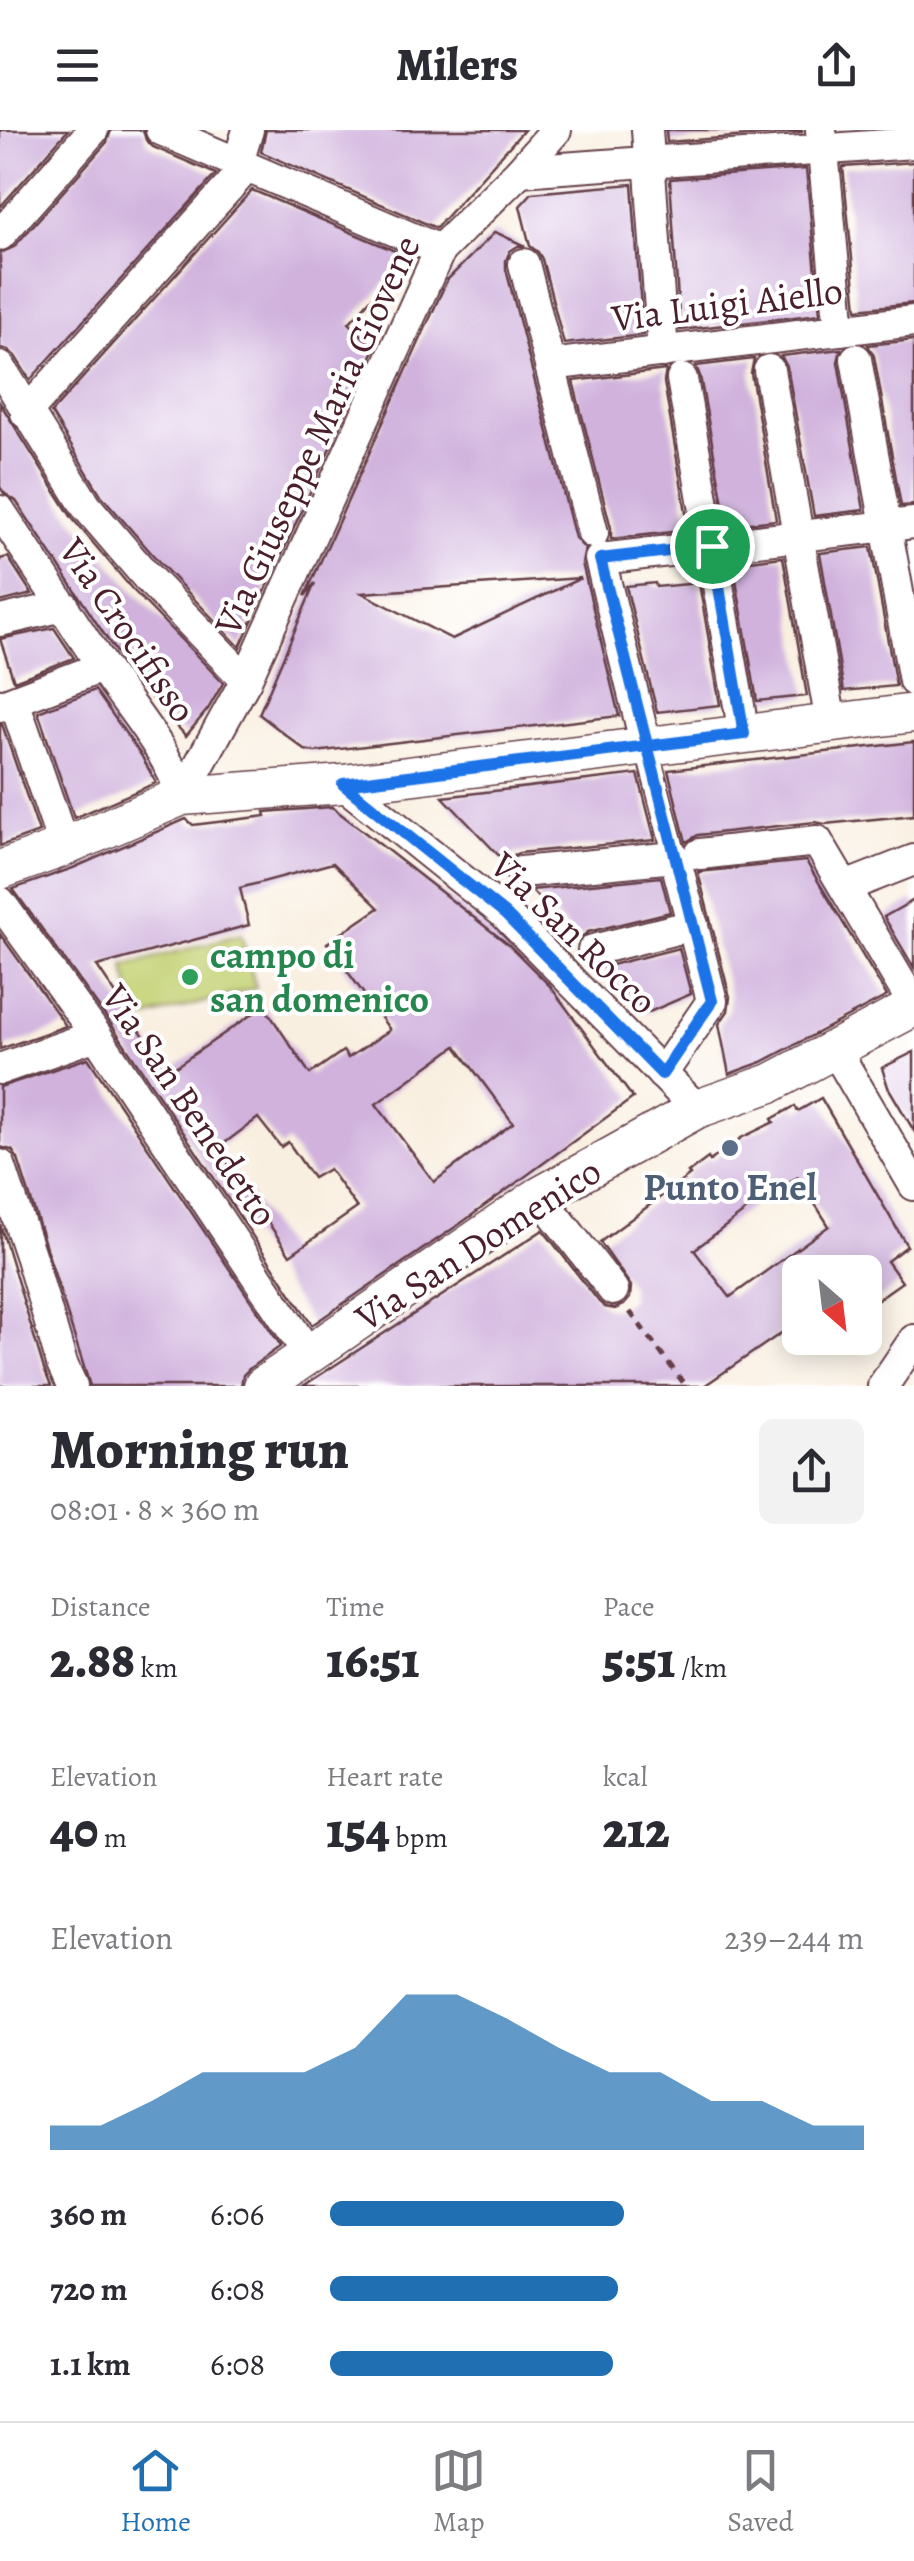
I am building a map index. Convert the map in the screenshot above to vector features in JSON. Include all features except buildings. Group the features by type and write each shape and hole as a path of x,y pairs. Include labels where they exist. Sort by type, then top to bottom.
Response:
{"street":[{"path":"0,235 93,130"},
{"path":"161,130 440,250"},
{"path":"26,413 242,165 248,130"},
{"name":"Via Giuseppe Maria Giovene","path":"182,796 246,680 440,250 556,130"},
{"path":"520,171 649,145 822,140 914,142"},
{"path":"822,140 840,330"},
{"path":"649,145 663,352"},
{"path":"524,264 646,746 688,855 692,925 712,1001 662,1074"},
{"name":"Via Luigi Aiello","path":"550,365 914,321"},
{"path":"856,359 900,525 914,681"},
{"path":"0,368 86,506 146,576 246,680"},
{"path":"769,370 832,723"},
{"path":"682,380 744,734"},
{"name":"Via Crocifisso","path":"0,511 161,749 182,796"},
{"path":"597,546 712,546 900,525"},
{"path":"0,621 64,606"},
{"path":"64,847 7,704 102,667"},
{"path":"0,870 182,796 343,784 914,713"},
{"name":"Via San Rocco","path":"343,784 505,914 696,1109"},
{"path":"521,872 818,841 914,1006"},
{"path":"845,887 914,860"},
{"name":"Via San Benedetto","path":"0,902 96,1035 309,1355"},
{"path":"593,950 692,925"},
{"name":"Via San Domenico","path":"263,1386 540,1196 696,1109 772,1084 914,1006"},
{"path":"0,1069 96,1035"},
{"path":"836,1051 914,1184"},
{"path":"0,1165 72,1386"},
{"path":"540,1196 614,1290"},
{"path":"883,1386 914,1340"}],"path":[{"path":"614,1290 686,1386"}],"green space":[{"name":"campo di san domenico","path":"241,934 256,988 139,1020 124,966"}],"place":[{"name":"campo di san domenico","path":"190,977"},
{"name":"Punto Enel","path":"730,1148"}],"route":[{"path":"712,546 600,559 646,746 712,1001 662,1074 505,914 343,784 646,746 744,734 712,546"}]}
